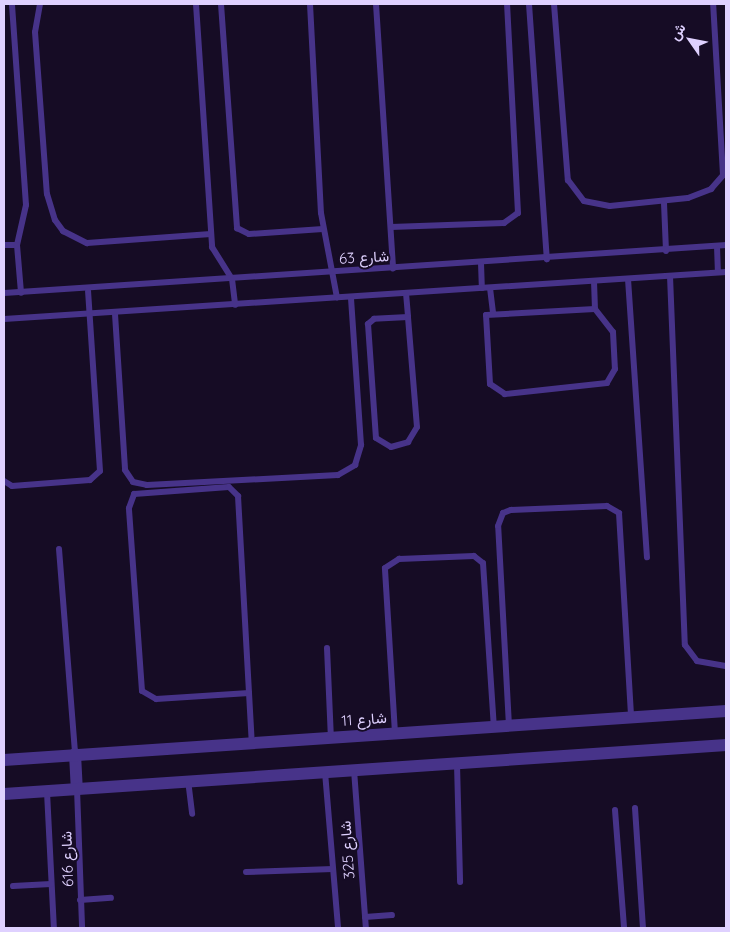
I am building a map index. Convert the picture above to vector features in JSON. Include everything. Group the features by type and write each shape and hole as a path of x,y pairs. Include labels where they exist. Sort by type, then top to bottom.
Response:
{"street":[{"name":"شارع 11","path":"4,760 631,719 726,711"},
{"path":"4,794 188,780 726,745"},
{"path":"75,754 77,789"}],"lane":[{"path":"12,4 26,190 17,245 22,292"},
{"path":"40,4 34,20 48,194 55,220 64,231 87,243 211,234"},
{"path":"196,4 211,234 217,260 232,279 235,305"},
{"path":"221,4 237,228 248,234 323,229"},
{"path":"310,4 323,229 335,271 337,298"},
{"path":"376,4 393,268"},
{"path":"391,228 504,223 518,213 507,4"},
{"path":"529,4 547,259"},
{"path":"554,4 571,188 592,204 664,203 700,194 719,183 724,175 713,4"},
{"path":"664,203 666,251"},
{"path":"4,245 17,245"},
{"name":"شارع 63","path":"4,293 88,290 335,271 666,251 726,245"},
{"path":"717,246 718,272"},
{"path":"481,263 482,288"},
{"path":"4,319 90,316 726,272"},
{"path":"670,276 685,645 697,661 726,666"},
{"path":"628,279 647,557"},
{"path":"594,281 595,309 613,332 615,369 607,383 505,394 494,388 488,378 484,318 492,313 595,309"},
{"path":"490,288 492,313"},
{"path":"4,481 12,486 90,480 100,471 88,290"},
{"path":"406,293 408,317 416,427 408,442 391,447 376,438 368,324 374,319 408,317"},
{"path":"115,314 125,470 133,482 147,485 338,475 355,464 361,445 351,297"},
{"path":"249,693 156,699 142,692 128,508 134,494 235,490 249,693 252,743"},
{"path":"509,726 498,526 503,513 511,510 606,506 620,513 631,719"},
{"path":"59,549 75,754"},
{"path":"395,733 385,568 399,559 474,556 483,562 494,728"},
{"path":"327,648 331,738"},
{"path":"457,764 460,882"},
{"name":"شارع 325","path":"354,770 366,928"},
{"name":"شارع 325","path":"326,772 338,928"},
{"path":"188,780 192,814"},
{"name":"شارع 616","path":"77,789 82,928"},
{"name":"شارع 616","path":"47,792 54,928"},
{"path":"635,808 643,928"},
{"path":"615,810 624,928"},
{"path":"246,872 333,869"},
{"path":"13,886 51,884"},
{"path":"80,900 111,898"},
{"path":"365,917 392,915"}]}
